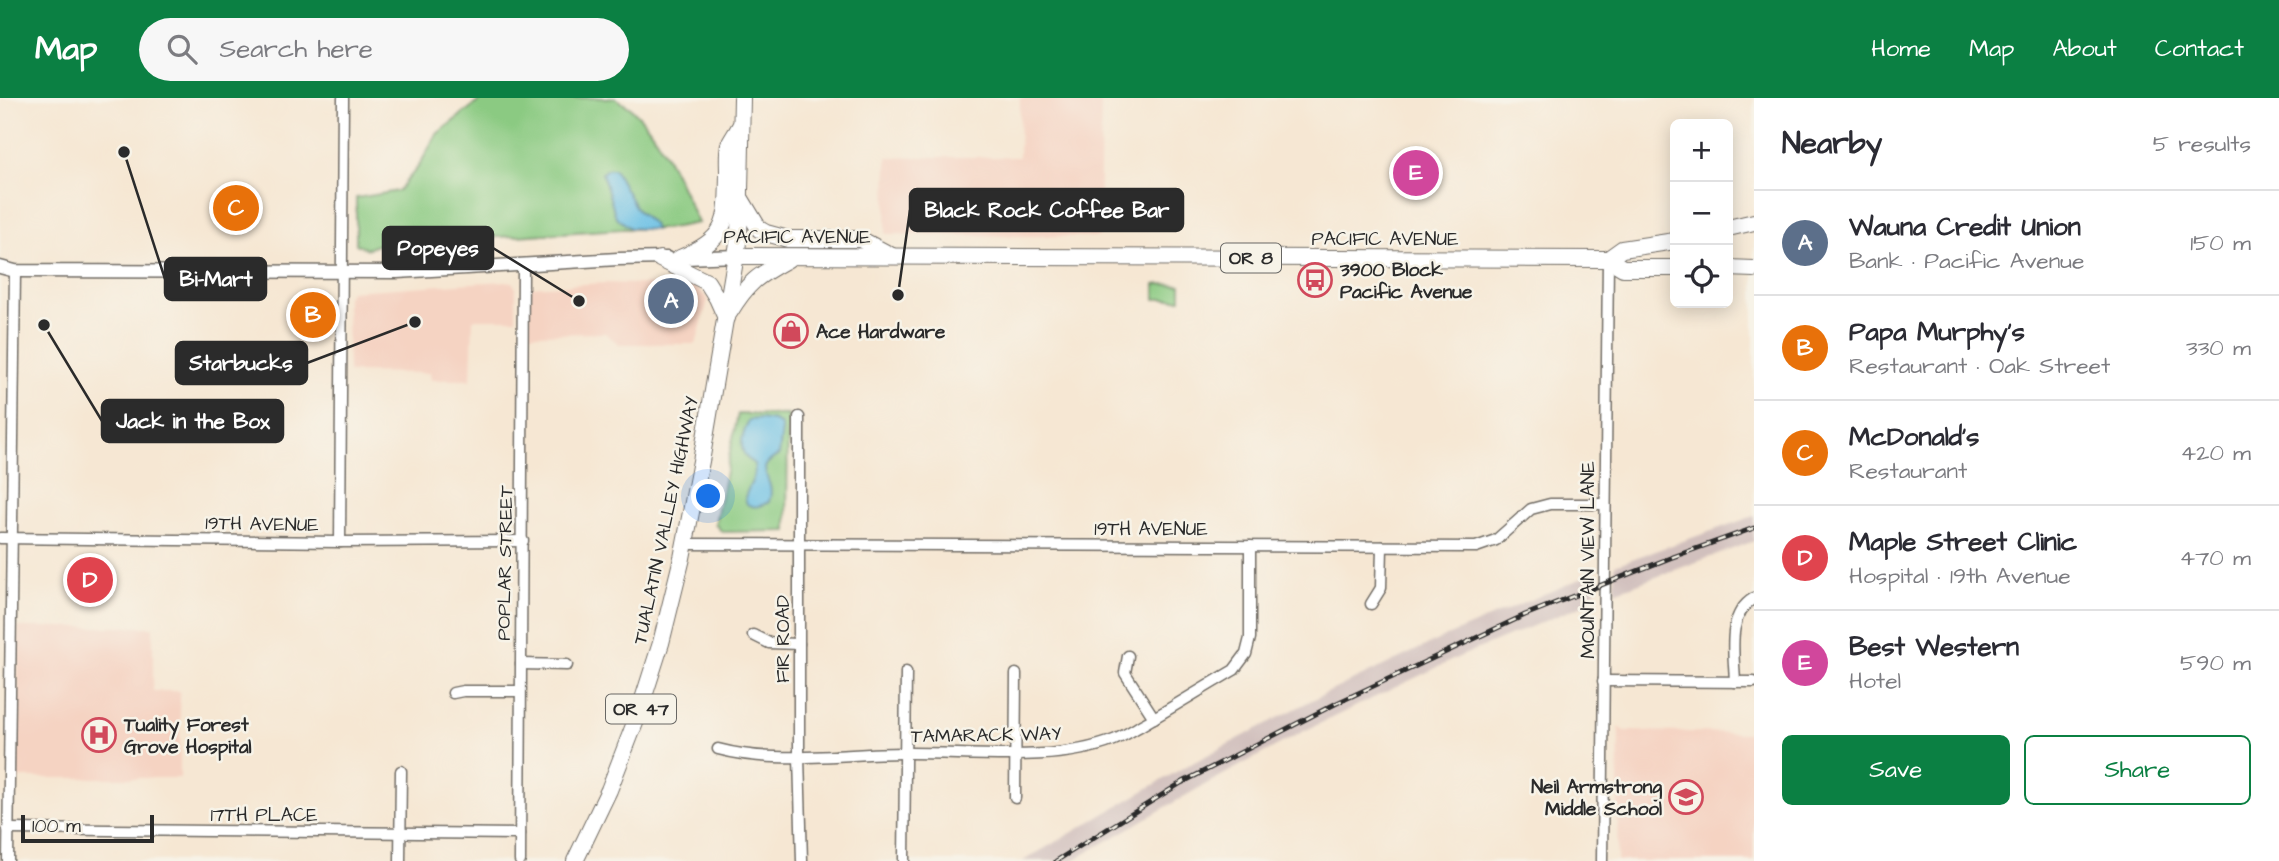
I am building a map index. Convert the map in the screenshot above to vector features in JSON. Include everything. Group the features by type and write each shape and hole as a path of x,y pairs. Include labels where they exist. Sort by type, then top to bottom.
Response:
{"highway":[{"name":"OR 47","path":"736,256 739,237 742,98"},
{"path":"680,258 698,251 721,232 727,216 729,147 742,124"},
{"path":"740,197 759,229 766,233 788,239 860,239 894,257"},
{"path":"1733,227 1754,222"},
{"name":"OR 8","path":"1608,259 1622,249 1670,242"},
{"name":"PACIFIC AVENUE","path":"736,256 1608,259 1623,268 1670,268"},
{"name":"TUALATIN VALLEY HIGHWAY","path":"575,861 609,790 638,715 665,630 702,456 736,256"},
{"path":"726,318 745,288 756,277 791,257"},
{"path":"660,259 707,282 726,318"},
{"path":"1733,268 1754,269"}],"main road":[{"name":"PACIFIC AVENUE","path":"0,267 15,271 417,272 618,259 736,256"},
{"path":"0,280 15,271"}],"street":[{"path":"340,542 344,98"},
{"name":"MOUNTAIN VIEW LANE","path":"1602,861 1608,259"},
{"name":"POPLAR STREET","path":"520,861 523,265"},
{"path":"8,861 5,729 7,404 15,271"},
{"name":"FIR ROAD","path":"799,416 799,757 802,861"},
{"name":"19TH AVENUE","path":"684,544 1476,547 1496,540 1531,509 1550,504 1604,504"},
{"name":"19TH AVENUE","path":"6,538 523,541"},
{"name":"TAMARACK WAY","path":"718,749 738,754 799,757 905,753 1015,754 1083,750 1116,740 1234,670 1246,654 1250,638 1250,546"},
{"path":"1371,604 1381,588 1382,547"},
{"path":"1735,682 1733,647 1737,616 1742,605 1754,598"},
{"path":"753,635 769,643 799,644"},
{"path":"1128,656 1125,673 1154,718"},
{"path":"521,664 567,664"},
{"path":"904,861 906,672"},
{"path":"1015,798 1016,674"},
{"path":"1603,681 1754,682"},
{"path":"453,693 520,691"},
{"path":"400,861 401,771"},
{"name":"17TH PLACE","path":"8,829 520,834"}],"shaded area":[{"path":"1020,98 1101,98 1099,237 886,234 887,157 1019,157"},
{"path":"512,282 516,288 516,319 473,319 471,380 431,380 430,373 348,372 347,297 351,291"},
{"path":"605,283 694,286 708,299 696,344 619,344 605,333 529,334 530,287"},
{"path":"1754,516 1754,541 1615,592 1615,565"},
{"path":"1594,573 1595,600 1461,656 1302,732 1072,861 1023,861 1183,768 1312,700 1442,638"},
{"name":"Tuality Forest Grove Hospital","path":"18,627 153,627 153,691 180,691 180,778 18,778"},
{"name":"Neil Armstrong Middle School","path":"1619,727 1625,731 1754,733 1754,861 1617,861"}],"green space":[{"path":"483,98 615,98 633,110 653,134 698,223 665,229 622,229 377,245 366,249 356,244 356,198 398,191 419,166 437,134"},
{"path":"1155,284 1181,285 1181,299 1155,299"},
{"path":"738,414 788,415 787,531 722,532 715,524"}],"water":[{"path":"607,169 614,169 637,210 653,224 655,230 630,228 616,217 602,173"},
{"path":"749,420 774,421 780,424 782,429 779,455 770,461 765,470 771,493 769,502 755,507 747,504 745,498 755,469 754,464 744,455 742,444"}],"railway":[{"path":"1056,861 1181,783 1337,703 1525,615 1754,528"}],"place":[{"name":"Bi-Mart","path":"124,152"},
{"name":"Best Western","path":"1416,173"},
{"name":"McDonald's","path":"236,208"},
{"name":"3900 Block Pacific Avenue","path":"1315,280"},
{"name":"Black Rock Coffee Bar","path":"898,295"},
{"name":"Popeyes","path":"579,301"},
{"name":"Wauna Credit Union","path":"671,301"},
{"name":"Papa Murphy's","path":"313,315"},
{"name":"Starbucks","path":"415,322"},
{"name":"Jack in the Box","path":"44,325"},
{"name":"Ace Hardware","path":"791,331"},
{"name":"Maple Street Clinic","path":"90,580"},
{"name":"Tuality Forest Grove Hospital","path":"99,735"},
{"name":"Neil Armstrong Middle School","path":"1686,797"}]}
